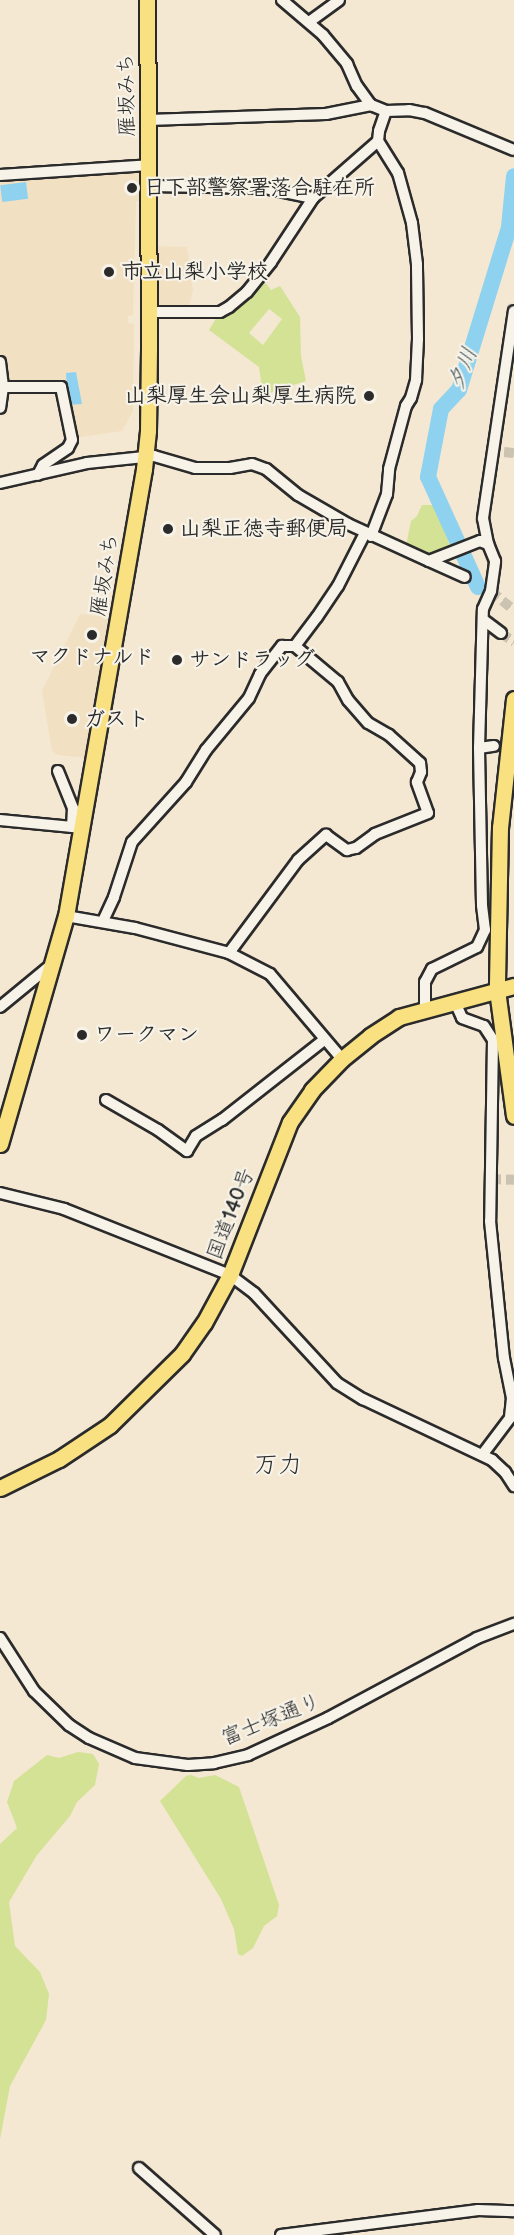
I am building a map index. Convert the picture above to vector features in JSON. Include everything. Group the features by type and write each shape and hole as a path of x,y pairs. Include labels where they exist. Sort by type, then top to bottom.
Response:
{"highway":[{"name":"雁坂みち","path":"0,1144 66,916 77,828 145,457 148,431 150,186 147,0"},
{"path":"514,699 500,827 497,990 514,1116"},
{"name":"国道140号","path":"0,1488 82,1444 133,1406 182,1354 204,1323 230,1275 290,1122 312,1090 342,1059 370,1036 399,1017 514,986"}],"street":[{"path":"282,0 309,22 347,64 357,86 371,105 386,111 409,110 425,113 509,148"},
{"path":"309,22 339,0"},
{"path":"148,120 326,114 371,105"},
{"path":"295,645 338,586 368,534 387,494 389,469 405,406 414,389 418,339 417,264 412,223 398,173 378,141 386,111"},
{"path":"148,312 220,312 229,307 247,292 271,262 313,198 378,141"},
{"path":"0,175 148,165"},
{"path":"150,186 265,188 313,198"},
{"path":"424,1011 425,982 432,969 477,947 485,930 482,905 479,748 483,609 491,591 495,561 488,544 483,518 498,452 514,311"},
{"path":"0,362 3,387 0,408"},
{"path":"3,387 61,387 72,440 68,448 43,465 38,475"},
{"path":"0,483 87,463 154,456 195,468 230,468 252,464 266,469 298,495 368,534 465,577"},
{"path":"429,561 480,541 488,544"},
{"path":"484,621 501,633"},
{"path":"103,921 114,897 132,842 186,782 206,750 249,698 260,674 282,646 295,645 338,682 348,700 368,723 389,735 420,763 421,772 417,782 428,813 375,834 357,848 347,850 326,835 298,860 229,953"},
{"path":"479,748 494,746"},
{"path":"0,820 77,828 73,808 58,771"},
{"path":"66,916 103,921 229,953 270,974 342,1059"},
{"path":"0,1007 54,962"},
{"path":"456,1002 462,1018 484,1026 493,1040 490,1221 504,1358 512,1398 510,1418 482,1455"},
{"path":"106,1100 158,1130 187,1151 196,1136 222,1120 324,1040"},
{"path":"0,1193 64,1209 230,1275 254,1293 337,1383 363,1399 482,1455 505,1472 514,1486"},
{"name":"富士塚通り","path":"0,1638 34,1691 69,1725 89,1738 135,1758 158,1762 206,1764 248,1755 328,1718 477,1638 514,1624"},
{"path":"140,2168 215,2235"},
{"path":"281,2235 478,2210 514,2211"}],"shaded area":[{"path":"149,165 149,195 136,202 133,315 128,316 128,323 134,324 133,411 122,431 73,438 64,387 3,387 0,362 0,180"},
{"path":"149,246 187,247 193,291 188,310 148,312"},
{"path":"80,614 119,618 94,759 58,755 52,751 42,691"}],"green space":[{"path":"260,276 271,290 280,286 300,317 301,356 306,381 263,395 259,367 209,330 220,312","holes":["269,309 282,319 263,345 249,333"]},
{"path":"422,505 434,505 452,551 429,561 405,551 411,521 417,516"},
{"path":"78,1752 93,1754 99,1764 95,1785 77,1802 70,1816 37,1855 9,1902 15,1946 40,1972 49,1994 46,2020 10,2086 0,2139 0,1844 17,1828 7,1802 14,1781 47,1755 59,1758"},
{"path":"215,1775 239,1787 279,1905 277,1916 264,1926 253,1948 242,1956 238,1954 234,1929 221,1899 160,1801 186,1776 199,1778"}],"water":[{"path":"26,182 28,199 2,202 0,185"},
{"path":"76,372 82,404 68,405 66,373"}],"waterway":[{"name":"夕川","path":"478,587 428,477 441,409 459,390 509,227 514,176"}],"tunnel":[{"path":"504,452 514,453"},
{"path":"491,591 514,610"},
{"path":"501,633 514,642"},
{"path":"491,1179 514,1180"}],"place":[{"name":"日下部警察署落合駐在所","path":"132,188"},
{"name":"市立山梨小学校","path":"109,272"},
{"name":"山梨厚生会山梨厚生病院","path":"369,396"},
{"name":"山梨正徳寺郵便局","path":"168,529"},
{"name":"マクドナルド","path":"92,635"},
{"name":"サンドラッグ","path":"177,660"},
{"name":"ガスト","path":"72,719"},
{"name":"ワークマン","path":"82,1035"}],"district":[{"name":"万力","path":"278,1465"}]}
